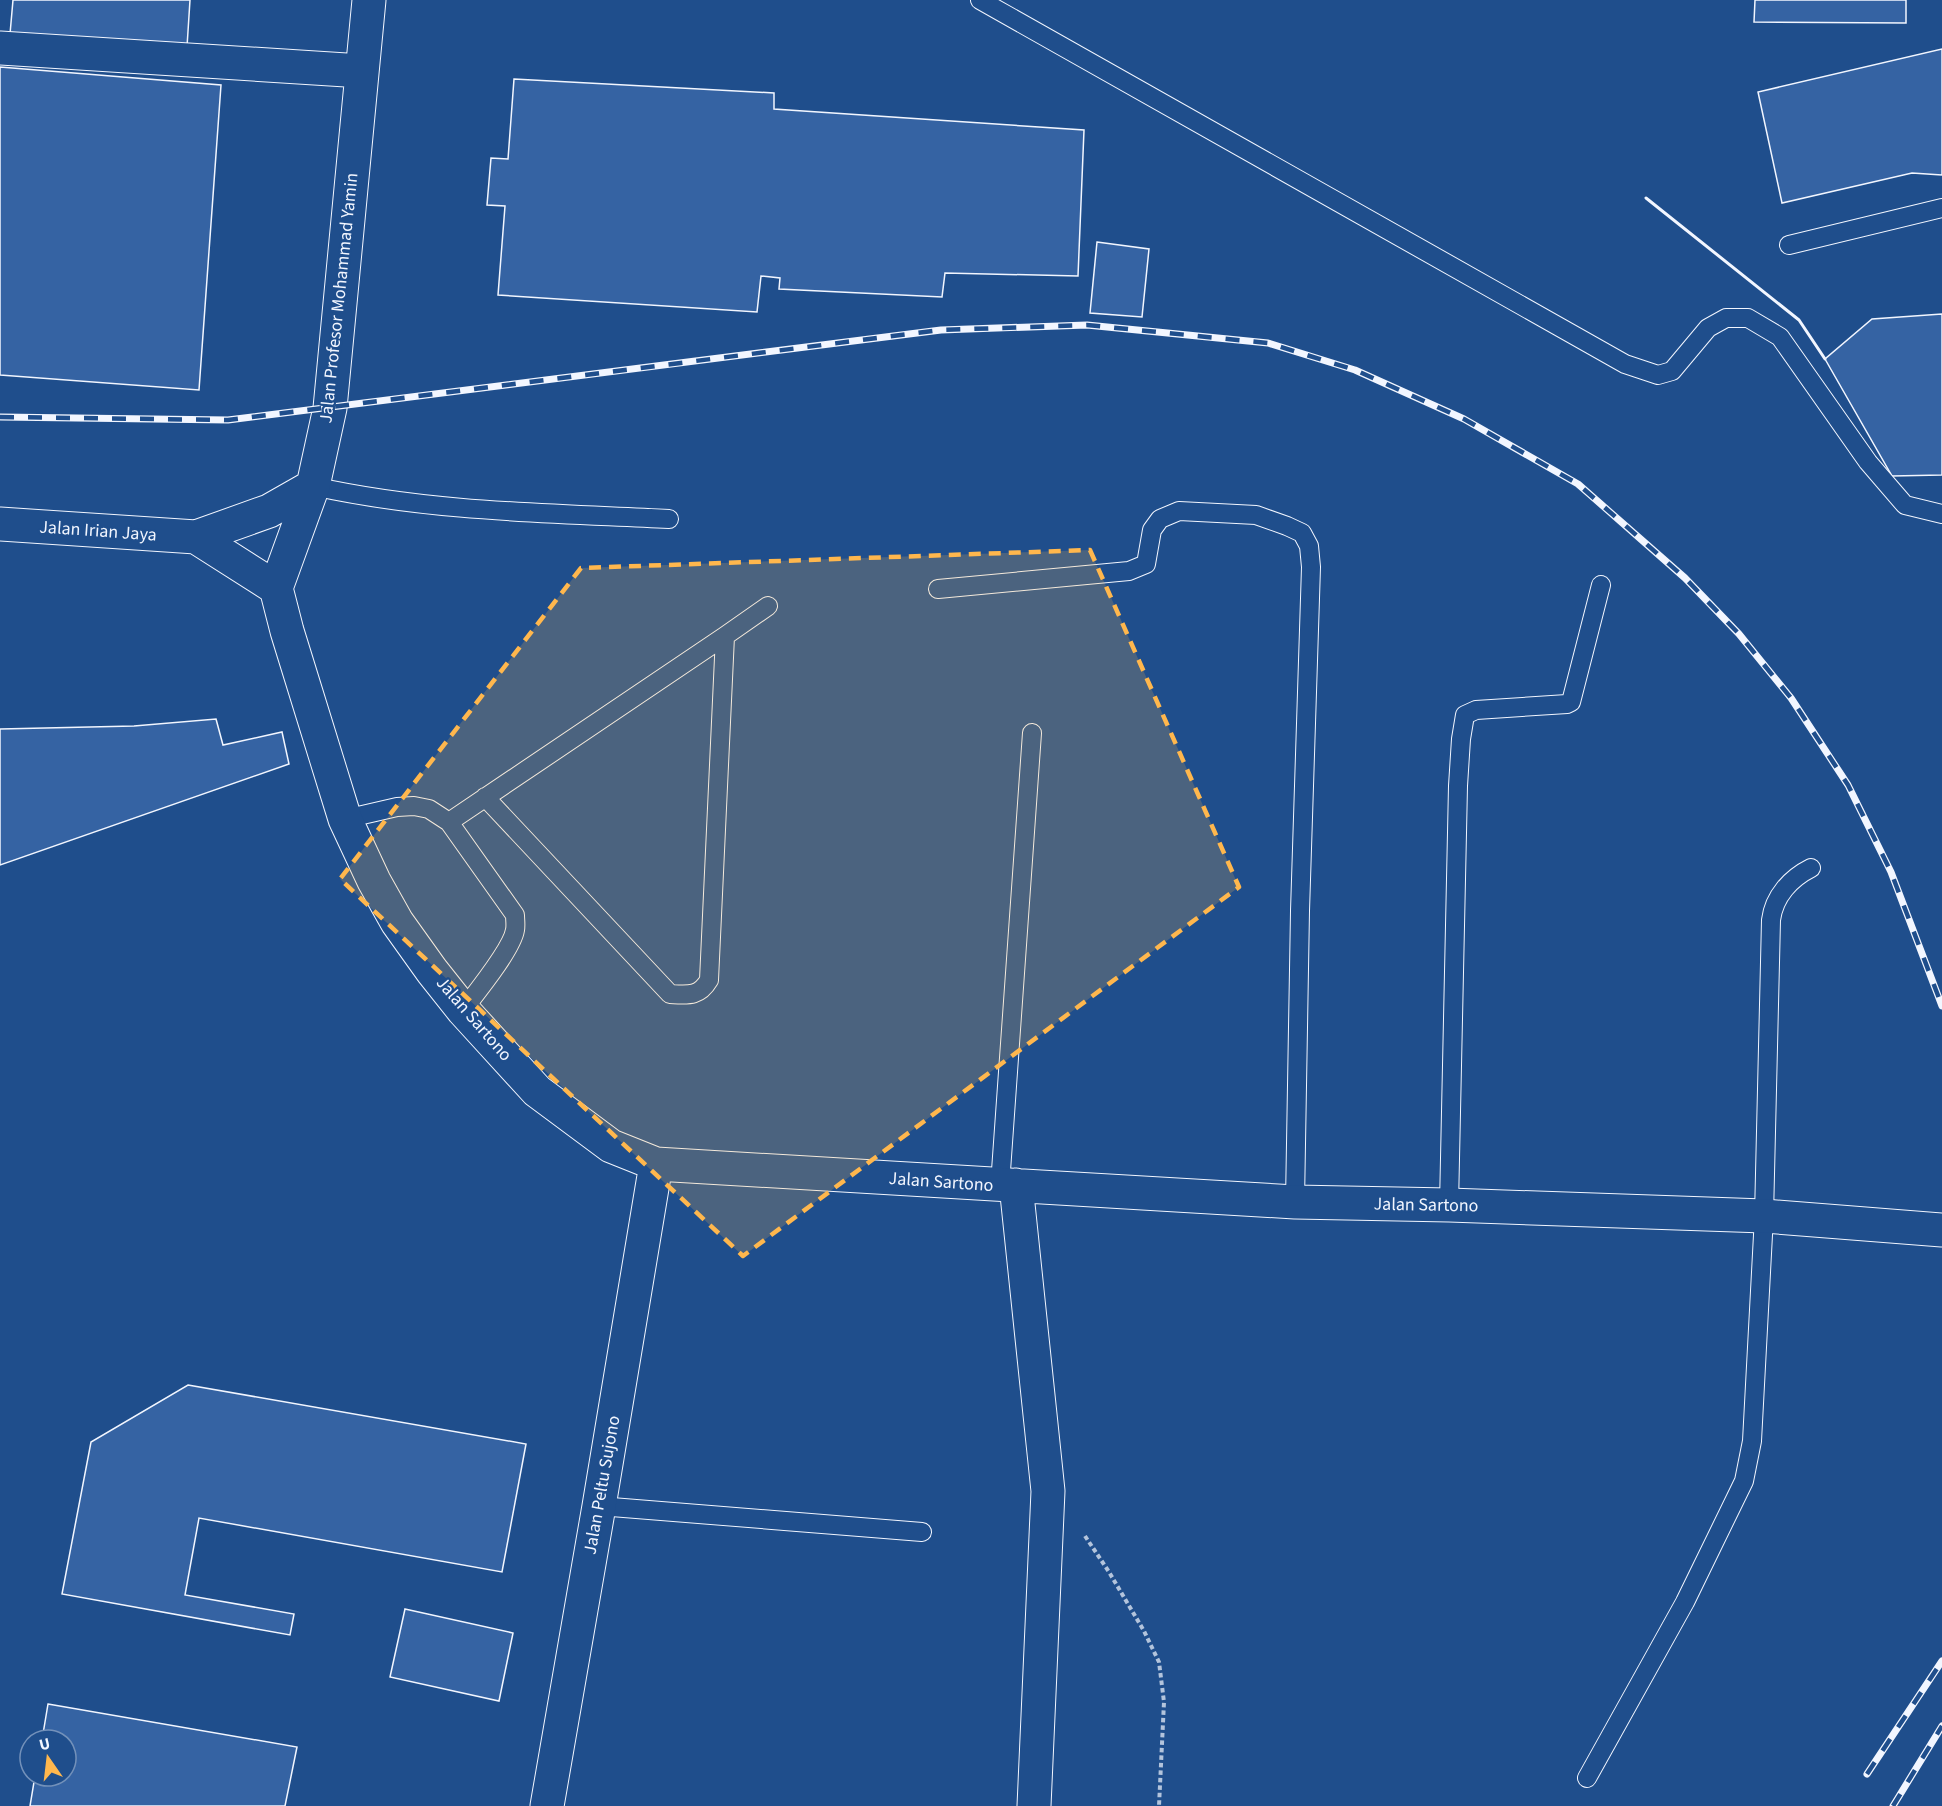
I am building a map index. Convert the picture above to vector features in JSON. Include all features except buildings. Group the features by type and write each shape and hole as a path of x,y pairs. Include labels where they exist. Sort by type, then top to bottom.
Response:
{"street":[{"name":"Jalan Profesor Mohammad Yamin","path":"276,588 313,486 330,408 369,0"},
{"path":"0,48 362,71"},
{"name":"Jalan Irian Jaya","path":"0,524 196,537 269,511 313,486"},
{"name":"Jalan Irian Jaya","path":"196,537 276,588"},
{"name":"Jalan Sartono","path":"276,588 345,819 374,881 398,922 463,1010 537,1091 611,1146 656,1164 1295,1202 1764,1216 1942,1230"},
{"name":"Jalan Peltu Sujono","path":"547,1806 656,1164"},
{"path":"1008,1185 1048,1491 1034,1806"}],"lane":[{"path":"980,0 1625,364 1658,375 1672,371 1708,328 1726,318 1748,318 1780,337 1868,462 1905,505 1942,514"},
{"path":"1789,245 1942,208"},
{"path":"313,486 359,496 502,511 669,519"},
{"path":"938,589 1129,571 1146,564 1152,530 1160,519 1179,511 1256,515 1302,533 1309,546 1311,567 1295,1202"},
{"path":"1449,1205 1458,786 1464,715 1476,710 1571,702 1600,585"},
{"path":"449,822 768,606"},
{"path":"485,797 670,994 692,995 704,989 710,980 725,636"},
{"path":"1008,1185 1032,733"},
{"path":"345,819 397,807 414,806 429,809 449,822 515,915 515,931 508,945 491,973 463,1010"},
{"path":"1587,1778 1685,1602 1744,1481 1752,1441 1764,1216 1772,909 1778,898 1798,875 1811,868"},
{"path":"599,1506 922,1532"}],"path":[{"path":"1084,1535 1144,1631 1159,1662 1164,1702 1159,1806"}],"highlighted area":[{"path":"1090,550 1239,887 743,1256 340,879 581,568"}],"railway":[{"path":"0,417 228,420 941,330 1087,325 1268,343 1355,370 1464,419 1578,484 1685,578 1739,634 1791,698 1848,785 1891,872 1942,1006"},
{"path":"1867,1774 1942,1661"},
{"path":"1893,1806 1942,1726"}],"wall":[{"path":"1646,198 1799,320 1825,359"}]}
